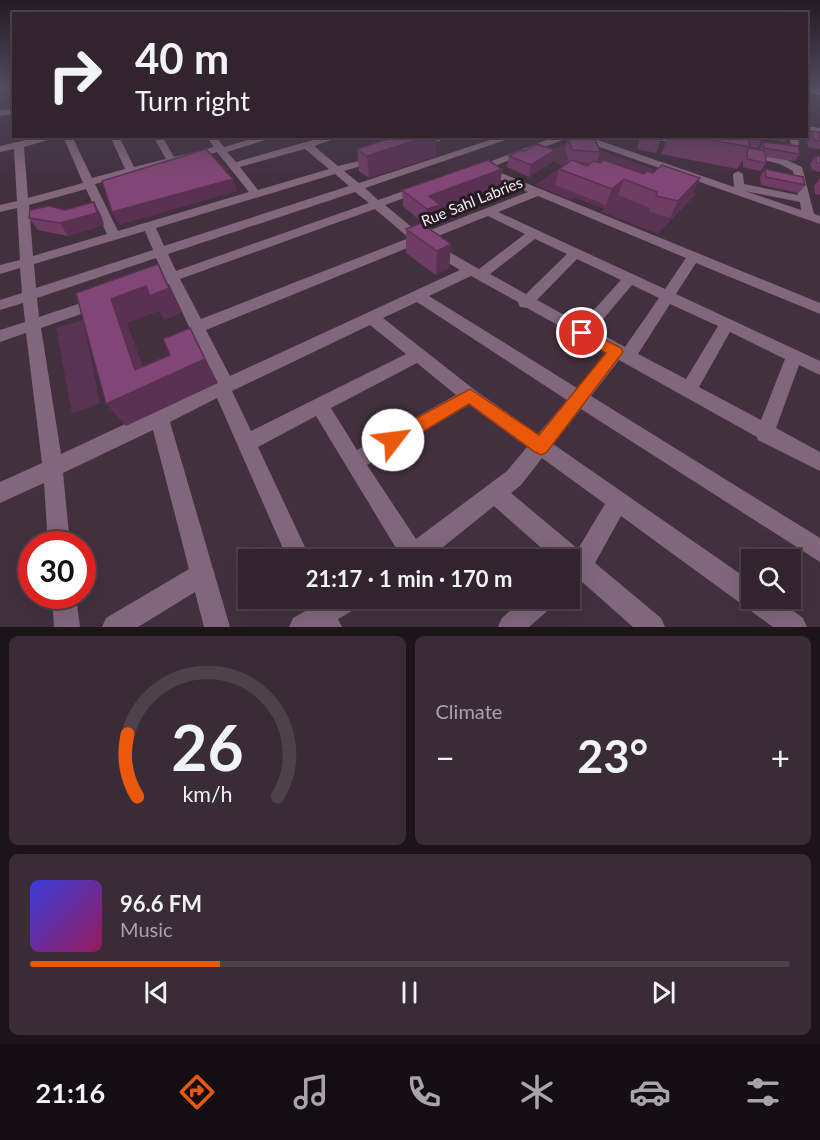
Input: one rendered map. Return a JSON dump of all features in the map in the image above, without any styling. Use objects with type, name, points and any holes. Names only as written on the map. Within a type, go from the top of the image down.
[{"type":"street","points":[[0,149],[49,138]]},
{"type":"street","points":[[68,138],[114,236]]},
{"type":"street","points":[[115,138],[131,171]]},
{"type":"street","points":[[158,138],[172,161]]},
{"type":"street","points":[[212,138],[256,194]]},
{"type":"street","points":[[0,208],[131,171],[265,138]]},
{"type":"street","points":[[234,166],[333,138]]},
{"type":"street","points":[[411,138],[693,258],[820,309]]},
{"type":"street","points":[[0,270],[442,138]]},
{"type":"street","points":[[0,305],[507,138]]},
{"type":"street","points":[[458,175],[561,138]]},
{"type":"street","points":[[580,138],[820,220]]},
{"type":"street","points":[[594,143],[606,138]]},
{"type":"street","points":[[662,138],[682,145],[700,147]]},
{"type":"street","points":[[19,145],[21,203],[28,262],[29,296],[53,469],[58,531]]},
{"type":"street","points":[[307,146],[418,239],[525,303],[820,462]]},
{"type":"street","points":[[733,152],[783,162],[798,169],[808,215]]},
{"type":"street","points":[[738,174],[740,186],[805,200]]},
{"type":"street","points":[[130,292],[435,183]]},
{"type":"street","name":"Rue Sahl Labries","points":[[197,327],[537,192]]},
{"type":"street","points":[[489,212],[820,368]]},
{"type":"street","points":[[149,225],[197,327],[295,549]]},
{"type":"street","points":[[0,493],[223,385],[418,296],[474,273],[534,233]]},
{"type":"street","points":[[525,303],[575,253]]},
{"type":"street","points":[[422,549],[496,494],[541,446],[579,398],[621,355],[669,297],[693,258]]},
{"type":"street","points":[[582,333],[631,278]]},
{"type":"street","points":[[418,296],[820,551]]},
{"type":"street","points":[[0,336],[108,299]]},
{"type":"street","points":[[372,318],[470,396],[741,589]]},
{"type":"street","points":[[688,391],[727,324]]},
{"type":"street","points":[[248,442],[418,355]]},
{"type":"street","points":[[765,434],[794,356]]},
{"type":"street","points":[[354,462],[470,396]]},
{"type":"street","points":[[319,406],[406,549]]},
{"type":"street","points":[[159,417],[217,627]]},
{"type":"street","points":[[496,494],[552,549]]},
{"type":"street","points":[[580,563],[618,502]]},
{"type":"street","points":[[115,627],[202,575]]},
{"type":"street","points":[[580,575],[652,627]]},
{"type":"street","points":[[65,609],[67,627]]},
{"type":"street","points":[[511,627],[531,609]]},
{"type":"street","points":[[769,609],[794,627]]},
{"type":"street","points":[[302,627],[323,613]]},
{"type":"shaded area","points":[[568,143],[579,143],[659,171],[654,179],[696,194],[658,234],[602,212],[604,209],[576,198],[571,200],[535,185],[562,166],[539,155]]},
{"type":"shaded area","points":[[83,320],[100,403],[72,414],[56,328]]},
{"type":"building","points":[[811,131],[820,132],[820,141],[814,140]]},
{"type":"building","points":[[391,138],[423,138],[367,156],[357,149]]},
{"type":"building","points":[[568,138],[582,138],[595,139],[600,152],[572,150]]},
{"type":"building","points":[[701,138],[749,140],[750,147]]},
{"type":"building","points":[[763,142],[798,146],[800,154],[764,148]]},
{"type":"building","points":[[537,144],[555,150],[531,165],[509,156],[520,150],[524,151]]},
{"type":"building","points":[[749,148],[765,151],[766,163],[747,159]]},
{"type":"building","points":[[206,149],[233,179],[112,212],[102,181]]},
{"type":"building","points":[[815,156],[820,157],[820,163],[817,163]]},
{"type":"building","points":[[488,160],[502,169],[429,196],[440,205],[427,209],[402,190]]},
{"type":"building","points":[[572,160],[587,166],[594,161],[600,163],[604,160],[644,174],[647,171],[653,173],[662,165],[700,178],[678,201],[656,196],[657,192],[624,179],[612,189],[559,169]]},
{"type":"building","points":[[765,169],[803,177],[805,185],[766,177]]},
{"type":"building","points":[[94,202],[97,213],[60,223],[29,218],[30,210],[49,206],[65,210]]},
{"type":"building","points":[[421,223],[451,244],[437,251],[406,229]]},
{"type":"building","points":[[158,264],[169,288],[150,296],[146,286],[111,299],[135,370],[170,355],[163,339],[190,328],[205,359],[106,404],[76,293]]},
{"type":"route","points":[[393,440],[470,396],[541,446],[616,352],[582,333]]}]
